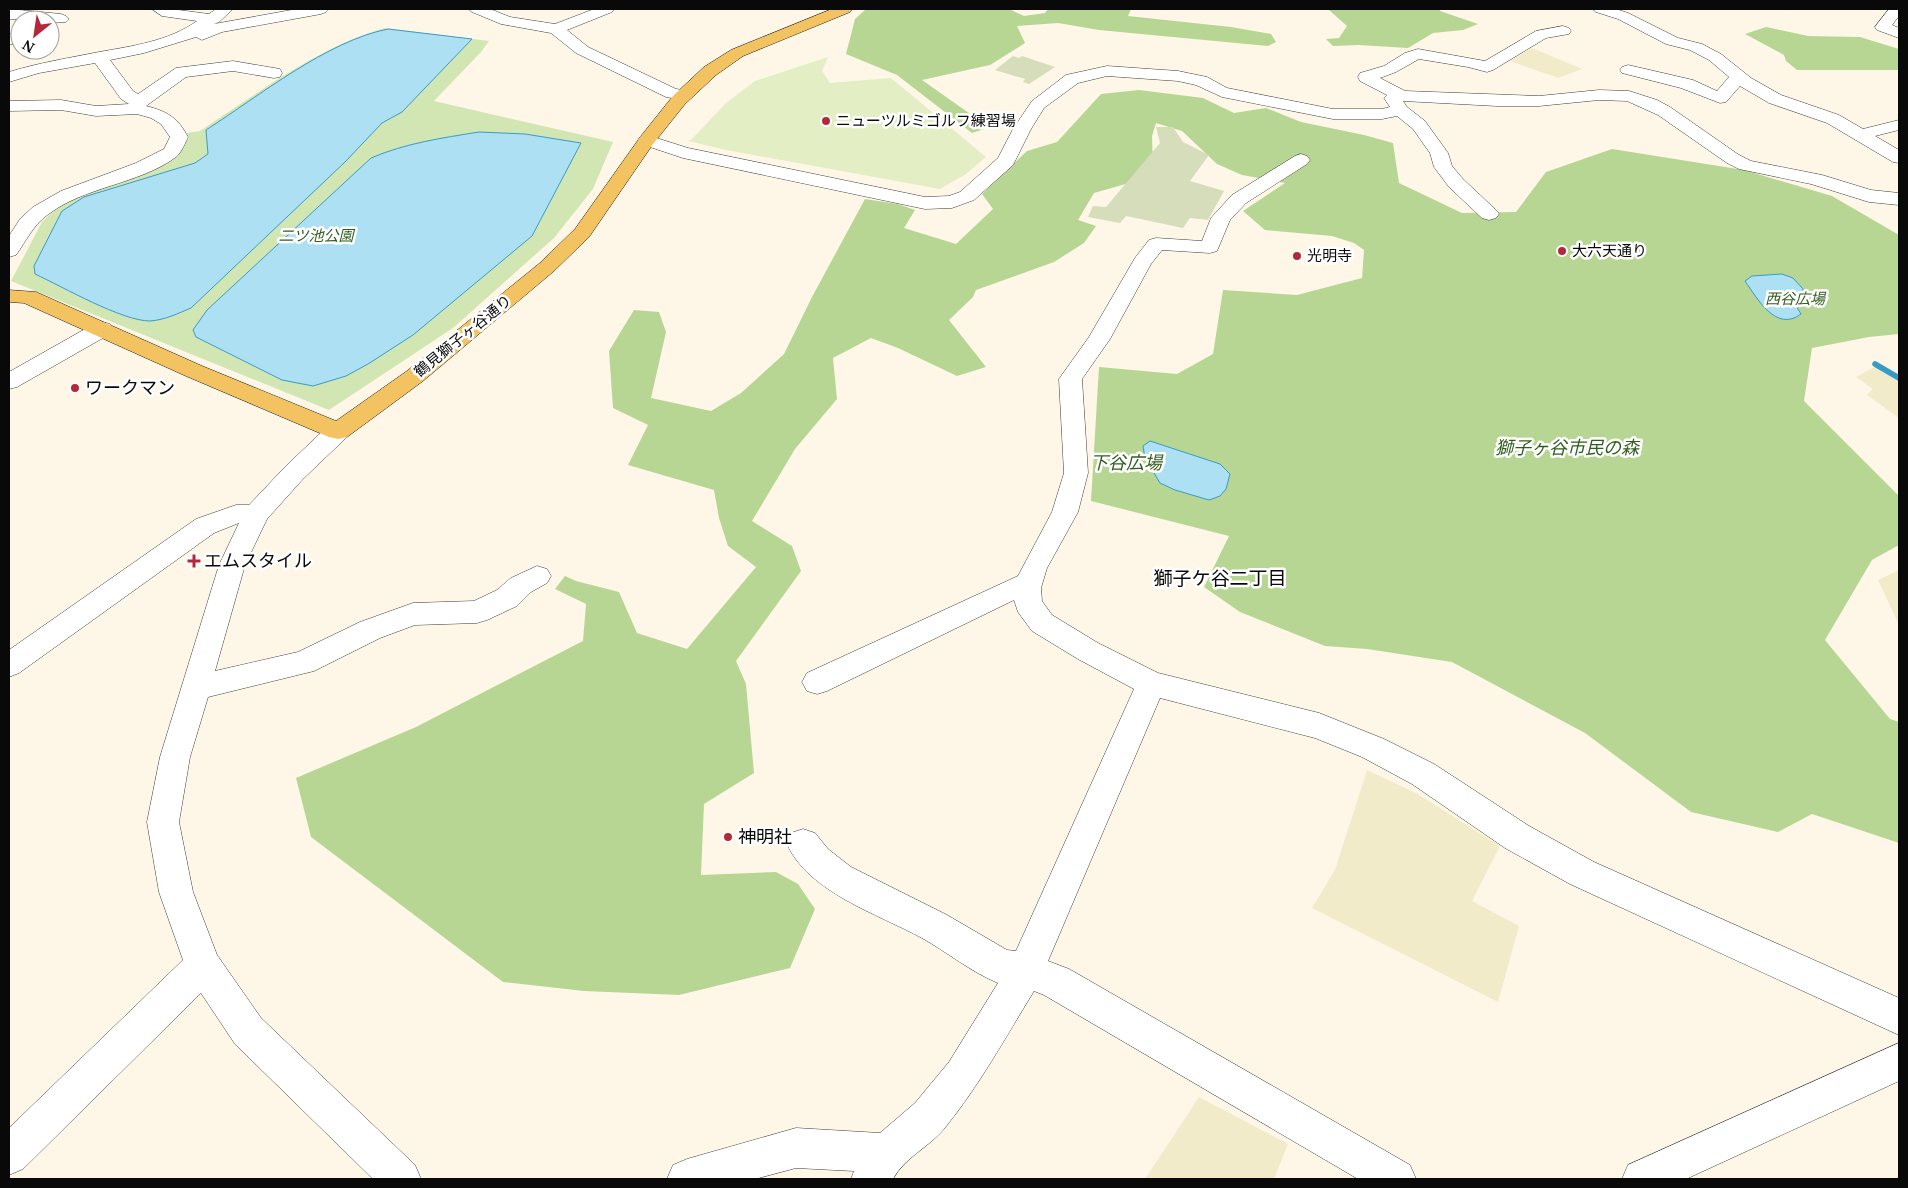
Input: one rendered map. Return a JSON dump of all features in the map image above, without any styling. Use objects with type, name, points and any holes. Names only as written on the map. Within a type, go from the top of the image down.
[{"type":"main road","name":"鶴見獅子ヶ谷通り","points":[[338,431],[415,376],[548,267],[582,232],[647,140],[684,94],[710,71],[737,53],[845,9]]},
{"type":"main road","points":[[9,296],[28,297],[194,371],[338,431]]},
{"type":"street","points":[[160,9],[167,13],[214,18]]},
{"type":"street","points":[[9,77],[36,69],[138,50],[188,35],[226,9]]},
{"type":"street","points":[[188,35],[198,36],[218,28],[322,9]]},
{"type":"street","points":[[477,9],[506,21],[556,30],[582,50],[672,92],[684,94]]},
{"type":"street","points":[[556,30],[607,9]]},
{"type":"street","points":[[1601,9],[1624,16],[1672,41],[1696,47],[1715,57],[1739,77],[1776,99],[1832,119],[1899,158]]},
{"type":"street","points":[[1897,9],[1883,28],[1899,33]]},
{"type":"street","points":[[9,14],[61,19]]},
{"type":"street","points":[[1487,67],[1542,34],[1563,30]]},
{"type":"street","points":[[1489,214],[1456,183],[1443,167],[1439,153],[1419,124],[1400,103],[1366,76],[1390,69],[1411,56],[1418,54],[1470,62],[1504,74]]},
{"type":"street","points":[[9,251],[27,223],[40,211],[68,195],[142,167],[171,152],[179,137],[173,125],[162,115],[138,105],[127,95],[99,57]]},
{"type":"street","points":[[9,106],[60,105],[96,111],[138,105],[182,72],[204,71],[233,66],[274,73]]},
{"type":"street","points":[[1628,70],[1687,84],[1720,98],[1739,77]]},
{"type":"street","points":[[647,140],[683,153],[925,203],[952,202],[967,196],[1006,161],[1038,105],[1072,79],[1099,72],[1129,71],[1178,76],[1201,81],[1222,92],[1333,114],[1359,116],[1382,114],[1400,103],[1539,101],[1599,95],[1629,96],[1664,111],[1733,159],[1746,165],[1815,179],[1869,196],[1899,200]]},
{"type":"street","points":[[1860,134],[1899,125]]},
{"type":"street","points":[[1300,160],[1239,199],[1221,218],[1210,247],[1156,244],[1142,262],[1099,339],[1070,379],[1076,473],[1065,512],[1034,568],[1027,588],[1028,604],[1042,623],[1088,651],[1150,684],[1319,726],[1373,748],[1423,774],[1517,836],[1582,873],[1899,1017]]},
{"type":"street","points":[[9,382],[102,329]]},
{"type":"street","points":[[338,431],[294,473],[256,514],[232,565],[175,757],[163,822],[176,892],[203,966],[248,1031],[401,1179]]},
{"type":"street","points":[[9,665],[205,526],[236,514],[256,514]]},
{"type":"street","points":[[196,687],[304,663],[370,630],[413,614],[476,612],[507,598],[521,585],[537,576]]},
{"type":"street","points":[[817,682],[1018,586],[1027,588]]},
{"type":"street","points":[[687,1179],[796,1148],[879,1166],[929,1117],[962,1075],[1026,970],[1150,684]]},
{"type":"street","points":[[803,844],[816,860],[839,878],[936,927],[1002,967],[1026,970],[1056,982],[1396,1179]]},
{"type":"street","points":[[9,1155],[203,966]]},
{"type":"street","points":[[1642,1179],[1899,1062]]},
{"type":"shaded area","points":[[1532,48],[1582,69],[1558,78],[1510,61]]},
{"type":"shaded area","points":[[1876,366],[1899,381],[1899,418],[1867,395],[1873,389],[1856,377]]},
{"type":"shaded area","points":[[1899,570],[1899,625],[1878,580]]},
{"type":"shaded area","points":[[1367,770],[1416,793],[1500,846],[1472,901],[1519,926],[1498,1002],[1312,908],[1335,870]]},
{"type":"shaded area","points":[[1199,1097],[1288,1144],[1274,1179],[1145,1179]]},
{"type":"green space","points":[[866,9],[1009,9],[1024,16],[1045,13],[1048,9],[1131,9],[1128,16],[1231,27],[1271,34],[1276,42],[1268,46],[1099,30],[1058,23],[1017,26],[1025,43],[990,65],[922,80],[976,118],[1000,124],[972,133],[897,75],[846,54],[855,19]]},
{"type":"green space","points":[[1440,9],[1440,11],[1478,24],[1463,30],[1433,33],[1408,48],[1359,45],[1333,46],[1326,39],[1339,38],[1347,26],[1329,10]]},
{"type":"green space","points":[[1766,27],[1808,36],[1860,37],[1899,49],[1899,70],[1797,70],[1786,61],[1784,55],[1745,34]]},
{"type":"green space","name":"二ツ池公園","points":[[385,28],[489,41],[481,52],[434,101],[613,142],[593,189],[554,238],[453,328],[329,410],[11,281],[42,222],[56,208],[166,161],[189,138],[187,133],[200,131],[289,72],[336,46]]},
{"type":"green space","points":[[1013,56],[1019,58],[1022,56],[1055,67],[1029,84],[1023,82],[1025,79],[995,70]]},
{"type":"green space","name":"ニューツルミゴルフ練習場","points":[[828,57],[822,71],[830,83],[891,78],[986,157],[966,174],[940,189],[726,150],[688,141],[726,103],[755,81]]},
{"type":"green space","name":"獅子ヶ谷市民の森","points":[[1139,90],[1203,98],[1234,113],[1266,108],[1301,122],[1393,143],[1399,183],[1462,213],[1516,212],[1546,172],[1612,149],[1744,170],[1832,196],[1899,235],[1899,334],[1869,337],[1812,348],[1804,401],[1899,496],[1899,545],[1872,560],[1825,640],[1890,719],[1899,722],[1899,843],[1812,814],[1778,832],[1691,812],[1585,733],[1452,662],[1367,649],[1325,646],[1240,612],[1204,587],[1229,536],[1091,501],[1099,367],[1177,374],[1213,354],[1223,290],[1297,295],[1362,278],[1364,250],[1354,243],[1332,236],[1265,230],[1243,211],[1285,183],[1242,175],[1217,164],[1182,131],[1156,123],[1152,136],[1153,165],[1136,181],[1094,193],[1078,220],[1096,226],[1084,243],[1054,262],[976,290],[973,297],[949,320],[986,367],[957,376],[898,348],[871,338],[833,358],[837,399],[795,449],[752,521],[792,546],[801,571],[736,661],[746,684],[754,773],[704,804],[701,875],[776,872],[798,884],[815,909],[790,968],[679,995],[584,991],[503,982],[311,837],[296,778],[416,727],[583,641],[586,604],[555,589],[565,576],[576,581],[619,592],[637,633],[687,649],[756,567],[728,546],[719,518],[714,490],[628,465],[648,425],[613,408],[609,351],[634,310],[659,312],[666,332],[651,398],[711,411],[741,393],[784,354],[812,297],[865,199],[898,204],[915,210],[904,228],[956,244],[993,209],[982,194],[1027,151],[1057,142],[1101,94]]},
{"type":"green space","points":[[1156,127],[1173,127],[1183,142],[1209,155],[1190,181],[1224,191],[1208,220],[1190,218],[1183,228],[1126,216],[1120,223],[1088,217],[1093,206],[1106,207],[1160,143]]},
{"type":"water","points":[[388,29],[472,39],[402,112],[382,123],[345,162],[191,308],[161,319],[150,321],[138,320],[109,310],[35,274],[34,266],[62,211],[84,197],[195,163],[208,154],[206,130],[318,57],[365,35]]},
{"type":"water","points":[[479,132],[525,134],[581,143],[532,236],[413,335],[346,376],[313,386],[282,380],[196,337],[193,330],[207,310],[371,158],[411,145]]},
{"type":"water","points":[[1782,274],[1793,278],[1803,289],[1803,293],[1795,294],[1791,298],[1801,314],[1792,319],[1783,319],[1768,311],[1745,281],[1752,276]]},
{"type":"water","points":[[1150,441],[1220,464],[1230,474],[1226,489],[1220,496],[1209,500],[1175,490],[1160,483],[1145,458],[1143,446]]},
{"type":"waterway","points":[[1875,364],[1899,378]]},
{"type":"place","name":"ニューツルミゴルフ練習場","points":[[826,121]]},
{"type":"place","name":"大六天通り","points":[[1562,251]]},
{"type":"place","name":"光明寺","points":[[1297,256]]},
{"type":"place","name":"ワークマン","points":[[75,388]]},
{"type":"place","name":"エムスタイル","points":[[194,561]]},
{"type":"place","name":"神明社","points":[[728,837]]},
{"type":"district","name":"獅子ケ谷二丁目","points":[[1220,578]]},
{"type":"park label","name":"西谷広場","points":[[1795,299]]},
{"type":"park label","name":"下谷広場","points":[[1126,463]]}]
